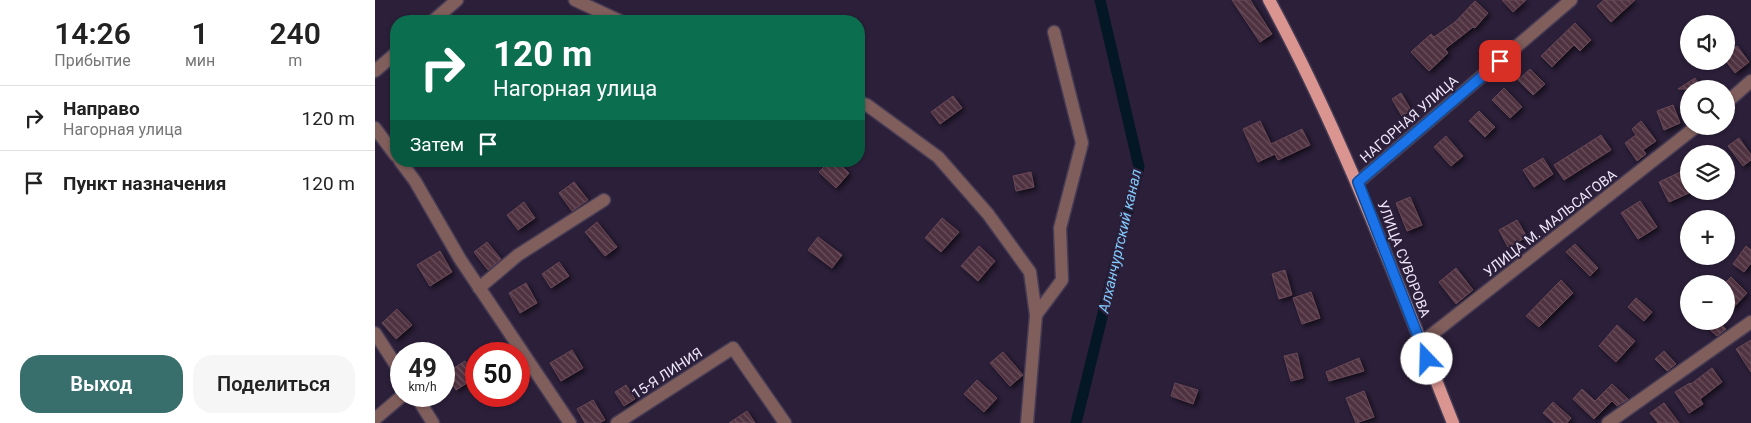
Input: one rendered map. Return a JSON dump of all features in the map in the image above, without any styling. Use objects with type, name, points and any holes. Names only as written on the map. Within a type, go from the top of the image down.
[{"type":"main road","name":"УЛИЦА СУВОРОВА","points":[[1269,0],[1299,55],[1358,182],[1453,423]]},
{"type":"street","points":[[440,15],[457,0]]},
{"type":"street","points":[[575,0],[607,15]]},
{"type":"street","name":"НАГОРНАЯ УЛИЦА","points":[[1358,182],[1571,0]]},
{"type":"street","points":[[1036,315],[1062,280],[1060,228],[1082,143],[1054,32]]},
{"type":"street","points":[[375,71],[390,58]]},
{"type":"street","points":[[1735,95],[1751,81]]},
{"type":"street","points":[[865,104],[938,157],[989,214],[1030,272],[1036,315],[1027,423]]},
{"type":"street","points":[[375,128],[390,148]]},
{"type":"street","name":"УЛИЦА М. МАЛЬСАГОВА","points":[[1421,343],[1686,135]]},
{"type":"street","points":[[404,167],[415,181],[460,259],[570,423]]},
{"type":"street","points":[[479,288],[518,255],[604,200]]},
{"type":"street","points":[[1608,423],[1751,322]]},
{"type":"street","points":[[375,333],[390,356]]},
{"type":"street","name":"15-Я ЛИНИЯ","points":[[617,423],[733,348],[785,423]]},
{"type":"street","points":[[375,419],[390,406]]},
{"type":"street","points":[[423,407],[433,423]]},
{"type":"building","points":[[1232,0],[1250,0],[1272,34],[1260,42]]},
{"type":"building","points":[[1502,0],[1526,0],[1513,12]]},
{"type":"building","points":[[1604,0],[1635,0],[1611,22],[1597,6]]},
{"type":"building","points":[[1475,1],[1488,13],[1475,28],[1473,27],[1445,49],[1448,53],[1429,71],[1411,52],[1431,34],[1434,37],[1455,22]]},
{"type":"building","points":[[1575,23],[1591,40],[1580,51],[1574,45],[1552,67],[1541,56]]},
{"type":"building","points":[[1737,46],[1749,62],[1735,73],[1733,70],[1735,70],[1735,47]]},
{"type":"building","points":[[1530,69],[1545,84],[1533,95],[1518,80]]},
{"type":"building","points":[[1504,88],[1522,107],[1510,118],[1492,100]]},
{"type":"building","points":[[1401,93],[1411,110],[1402,116],[1392,99]]},
{"type":"building","points":[[953,96],[962,108],[940,124],[931,112]]},
{"type":"building","points":[[1673,105],[1680,123],[1664,130],[1657,111]]},
{"type":"building","points":[[1479,111],[1495,127],[1485,137],[1469,121]]},
{"type":"building","points":[[1260,121],[1271,144],[1302,129],[1310,145],[1278,160],[1275,154],[1258,162],[1243,129]]},
{"type":"building","points":[[1641,121],[1656,141],[1643,150],[1646,154],[1637,161],[1625,143],[1636,135],[1632,129]]},
{"type":"building","points":[[1601,135],[1611,150],[1564,180],[1554,165]]},
{"type":"building","points":[[1446,136],[1463,156],[1451,166],[1434,147]]},
{"type":"building","points":[[1739,138],[1751,155],[1751,160],[1743,166],[1735,155],[1735,145],[1729,145]]},
{"type":"building","points":[[1543,158],[1553,174],[1534,187],[1523,170]]},
{"type":"building","points":[[824,167],[842,167],[849,173],[836,188],[819,172]]},
{"type":"building","points":[[1031,172],[1034,187],[1016,191],[1013,176]]},
{"type":"building","points":[[1680,172],[1680,197],[1669,202],[1659,182]]},
{"type":"building","points":[[574,182],[588,200],[572,211],[559,193]]},
{"type":"building","points":[[1410,197],[1422,225],[1407,231],[1396,203]]},
{"type":"building","points":[[1640,201],[1657,227],[1638,239],[1621,213]]},
{"type":"building","points":[[524,202],[535,218],[518,230],[507,215]]},
{"type":"building","points":[[942,218],[959,232],[941,252],[925,238]]},
{"type":"building","points":[[1517,220],[1527,237],[1508,247],[1499,230]]},
{"type":"building","points":[[597,222],[617,247],[605,256],[585,232]]},
{"type":"building","points":[[818,237],[842,255],[832,268],[808,250]]},
{"type":"building","points":[[487,242],[501,259],[488,270],[474,252]]},
{"type":"building","points":[[1575,244],[1598,268],[1590,276],[1566,252]]},
{"type":"building","points":[[979,246],[995,261],[978,281],[961,266]]},
{"type":"building","points":[[1746,246],[1751,250],[1751,263],[1744,272],[1734,265]]},
{"type":"building","points":[[440,251],[452,272],[430,286],[417,265]]},
{"type":"building","points":[[559,262],[569,276],[551,288],[542,274]]},
{"type":"building","points":[[1456,268],[1473,290],[1456,304],[1439,282]]},
{"type":"building","points":[[1285,270],[1292,295],[1279,299],[1272,274]]},
{"type":"building","points":[[1561,280],[1573,293],[1539,327],[1526,316]]},
{"type":"building","points":[[1735,281],[1747,293],[1735,306]]},
{"type":"building","points":[[526,283],[537,303],[520,313],[509,293]]},
{"type":"building","points":[[1311,292],[1320,318],[1302,324],[1293,298]]},
{"type":"building","points":[[1636,298],[1652,312],[1644,321],[1628,307]]},
{"type":"building","points":[[397,309],[412,325],[396,339],[382,323]]},
{"type":"building","points":[[1617,325],[1635,341],[1616,362],[1599,346]]},
{"type":"building","points":[[1710,330],[1725,330],[1717,336]]},
{"type":"building","points":[[1751,340],[1751,372],[1736,349]]},
{"type":"building","points":[[572,350],[583,368],[561,381],[550,363]]},
{"type":"building","points":[[1664,351],[1676,364],[1667,371],[1655,359]]},
{"type":"building","points":[[1003,352],[1023,375],[1010,386],[990,363]]},
{"type":"building","points":[[1297,353],[1303,378],[1291,381],[1284,356]]},
{"type":"building","points":[[1359,358],[1364,371],[1329,381],[1326,372]]},
{"type":"building","points":[[465,361],[465,384],[456,390],[455,388],[455,367]]},
{"type":"building","points":[[1712,368],[1722,382],[1700,399],[1703,404],[1689,413],[1675,392],[1691,384]]},
{"type":"building","points":[[977,380],[997,398],[984,412],[964,394]]},
{"type":"building","points":[[1175,383],[1198,390],[1193,404],[1171,396]]},
{"type":"building","points":[[1612,384],[1628,399],[1617,406],[1612,401],[1594,419],[1573,399],[1582,389],[1595,401]]},
{"type":"building","points":[[626,385],[635,399],[624,406],[615,392]]},
{"type":"building","points":[[1364,391],[1374,417],[1356,423],[1346,398]]},
{"type":"building","points":[[593,400],[605,420],[599,423],[585,423],[577,409]]},
{"type":"building","points":[[1553,402],[1571,418],[1567,423],[1554,423],[1543,413]]},
{"type":"building","points":[[1664,403],[1679,423],[1658,423],[1650,413]]},
{"type":"building","points":[[747,411],[755,423],[729,423]]},
{"type":"waterway","name":"Алханчуртский канал","points":[[1076,423],[1139,167],[1100,0]]},
{"type":"route","points":[[1427,359],[1358,182],[1500,61]]}]
